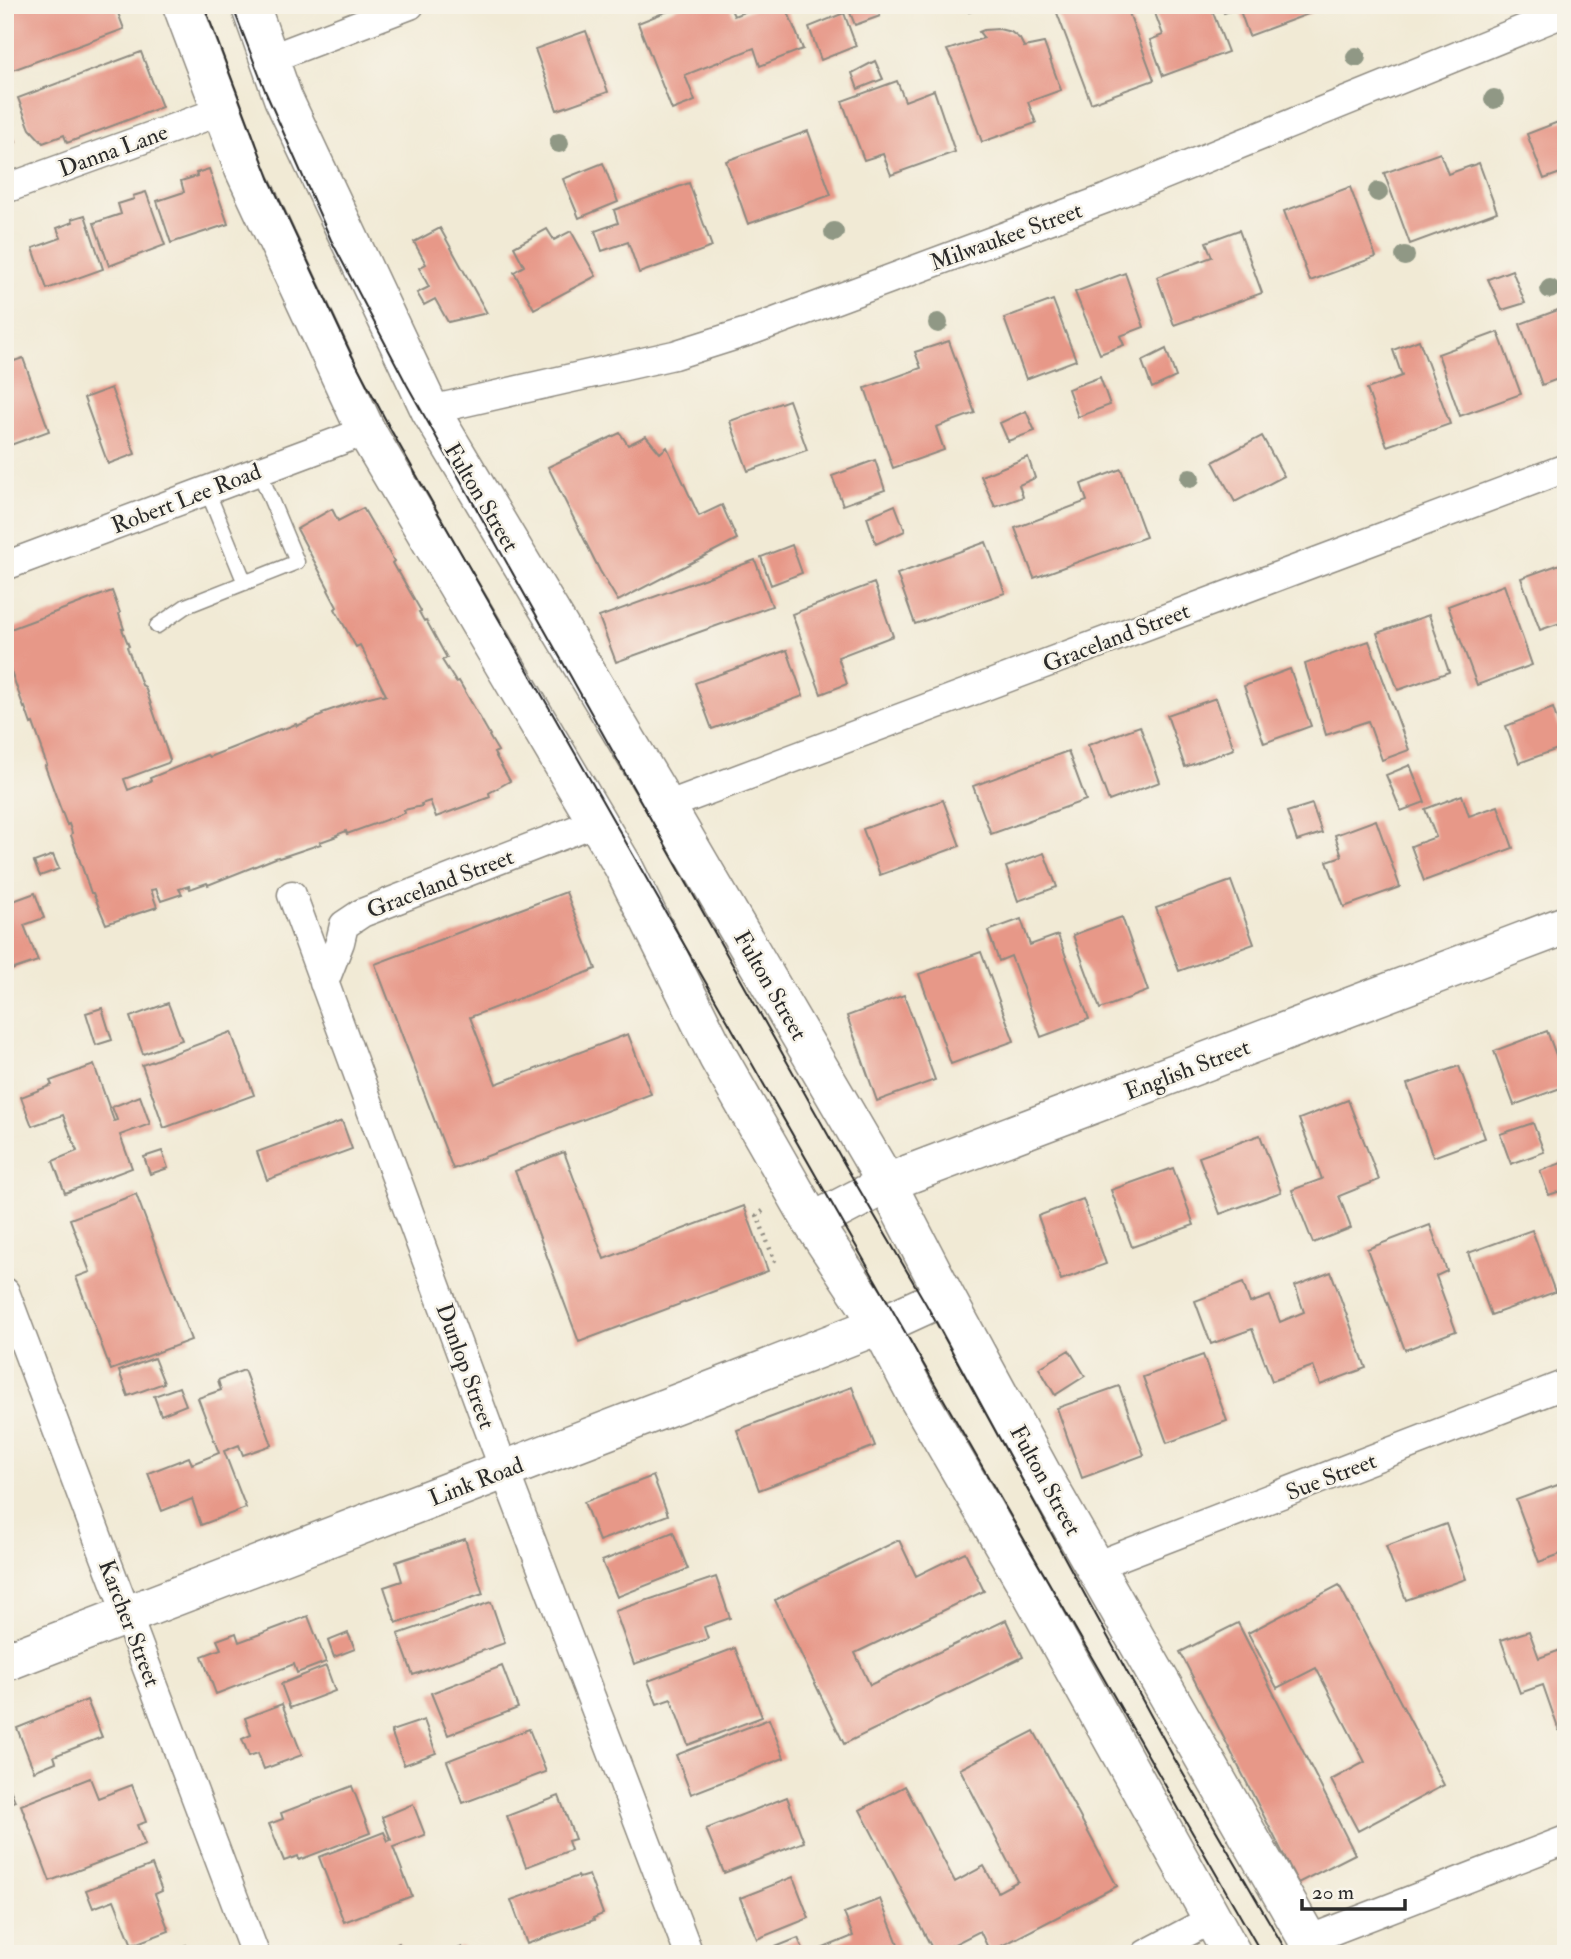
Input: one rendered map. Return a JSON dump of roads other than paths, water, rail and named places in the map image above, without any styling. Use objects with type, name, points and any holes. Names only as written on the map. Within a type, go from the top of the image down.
[{"type":"main road","points":[[182,5],[244,169],[366,431],[622,866],[718,1057],[812,1222],[880,1325],[917,1396],[1031,1592],[1232,1954]]},
{"type":"main road","name":"Fulton Street","points":[[250,5],[283,98],[430,410],[887,1184],[1044,1478],[1312,1947]]},
{"type":"main road","name":"English Street","points":[[812,1222],[887,1184],[1566,925]]},
{"type":"main road","name":"Link Road","points":[[5,1662],[880,1325],[945,1296]]},
{"type":"street","points":[[269,59],[410,5]]},
{"type":"street","name":"Milwaukee Street","points":[[430,410],[674,355],[754,330],[1105,199],[1566,12]]},
{"type":"street","name":"Danna Lane","points":[[5,189],[221,111]]},
{"type":"street","name":"Robert Lee Road","points":[[5,566],[366,431]]},
{"type":"street","name":"Graceland Street","points":[[666,806],[1566,468]]},
{"type":"street","name":"Graceland Street","points":[[324,983],[344,925],[362,914],[596,822]]},
{"type":"street","name":"Dunlop Street","points":[[292,895],[505,1471],[689,1954]]},
{"type":"street","name":"Karcher Street","points":[[5,1292],[255,1954]]},
{"type":"street","name":"Sue Street","points":[[1095,1566],[1566,1384]]},
{"type":"street","points":[[1312,1947],[1566,1840]]},
{"type":"street","points":[[1146,1954],[1212,1919]]},
{"type":"lane","points":[[157,626],[186,606],[297,562],[259,471]]},
{"type":"lane","points":[[207,490],[246,583]]},
{"type":"tram line","points":[[204,5],[269,178],[351,354],[392,432],[1262,1954]]},
{"type":"tram line","points":[[232,5],[266,93],[331,240],[407,385],[845,1165],[926,1304],[1174,1758],[1288,1954]]}]
